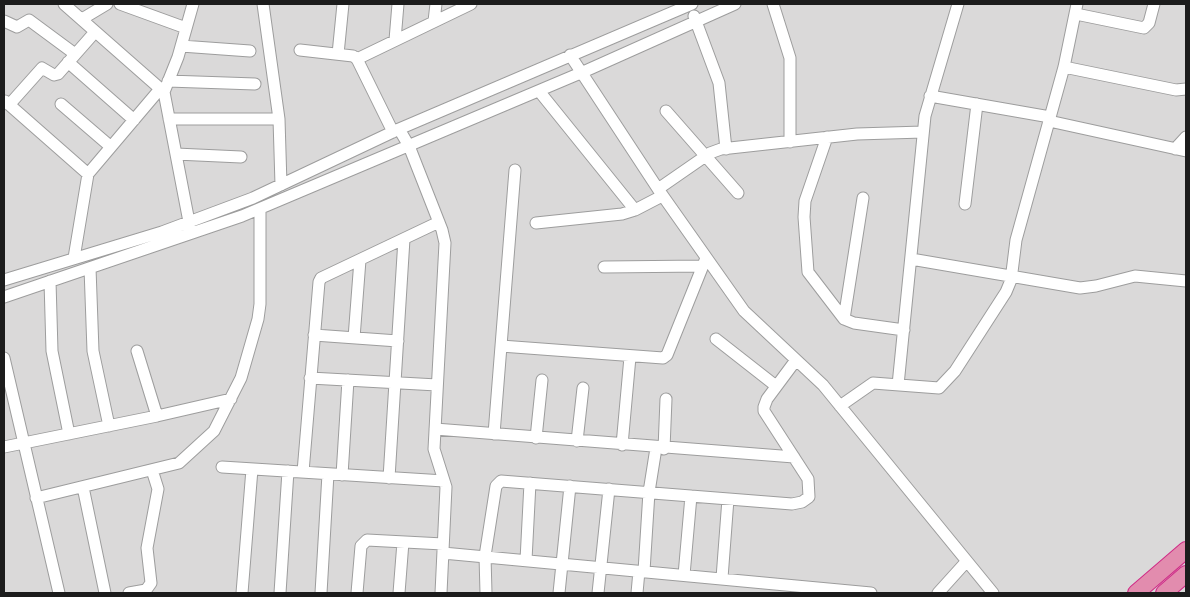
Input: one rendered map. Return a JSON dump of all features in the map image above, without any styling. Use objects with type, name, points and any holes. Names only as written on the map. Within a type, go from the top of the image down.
[{"type":"highway","points":[[1136,593],[1186,550]]},
{"type":"highway","points":[[1164,593],[1186,574]]},
{"type":"street","points":[[64,4],[78,12],[96,32],[164,88],[190,228]]},
{"type":"street","points":[[78,12],[107,4]]},
{"type":"street","points":[[120,4],[186,28]]},
{"type":"street","points":[[74,258],[88,174],[164,88],[181,46],[193,4]]},
{"type":"street","points":[[263,4],[279,119],[281,185]]},
{"type":"street","points":[[338,54],[343,4]]},
{"type":"street","points":[[395,40],[398,4]]},
{"type":"street","points":[[434,21],[436,4]]},
{"type":"street","points":[[300,50],[338,54],[357,59],[471,4]]},
{"type":"street","points":[[4,297],[90,268],[190,228],[396,131],[570,55],[667,9],[690,4],[721,90],[726,149]]},
{"type":"street","points":[[4,280],[74,258],[260,209],[582,72],[735,4]]},
{"type":"street","points":[[772,4],[791,67],[790,142]]},
{"type":"street","points":[[898,385],[924,132],[930,96],[958,4]]},
{"type":"street","points":[[840,406],[873,383],[934,389],[944,384],[1006,292],[1012,275],[1016,240],[1064,67],[1077,9],[1144,28],[1149,23],[1154,4]]},
{"type":"street","points":[[4,21],[17,27],[29,20],[72,58],[134,120]]},
{"type":"street","points":[[88,174],[6,102],[42,68],[55,76],[96,32]]},
{"type":"street","points":[[181,46],[250,51]]},
{"type":"street","points":[[570,55],[705,262],[744,311],[823,385],[993,593]]},
{"type":"street","points":[[357,59],[396,131],[409,146],[439,222],[445,243],[434,454],[444,481],[446,494],[441,593]]},
{"type":"street","points":[[1064,67],[1176,90],[1186,89]]},
{"type":"street","points":[[164,88],[255,84]]},
{"type":"street","points":[[539,90],[635,210]]},
{"type":"street","points":[[930,96],[1050,119],[1181,150],[1186,137]]},
{"type":"street","points":[[61,104],[111,147]]},
{"type":"street","points":[[965,204],[977,104]]},
{"type":"street","points":[[666,111],[704,157],[738,193]]},
{"type":"street","points":[[169,119],[279,119]]},
{"type":"street","points":[[536,223],[622,214],[635,210],[704,157],[716,151],[857,134],[924,132]]},
{"type":"street","points":[[827,138],[805,201],[806,266],[810,278],[844,319],[854,323],[904,330]]},
{"type":"street","points":[[176,154],[242,157]]},
{"type":"street","points":[[494,434],[515,170]]},
{"type":"street","points":[[844,319],[863,198]]},
{"type":"street","points":[[36,498],[183,461],[214,431],[241,378],[259,311],[260,209]]},
{"type":"street","points":[[303,472],[310,378],[319,282],[321,278],[439,222]]},
{"type":"street","points":[[389,478],[404,239]]},
{"type":"street","points":[[911,259],[1080,288],[1135,276],[1186,281]]},
{"type":"street","points":[[354,338],[360,260]]},
{"type":"street","points":[[61,262],[66,276]]},
{"type":"street","points":[[604,267],[705,262]]},
{"type":"street","points":[[501,346],[657,359],[667,354],[705,262]]},
{"type":"street","points":[[90,268],[93,351],[109,426]]},
{"type":"street","points":[[50,281],[52,351],[69,434]]},
{"type":"street","points":[[314,335],[398,342]]},
{"type":"street","points":[[716,338],[776,386]]},
{"type":"street","points":[[137,351],[157,416]]},
{"type":"street","points":[[622,445],[630,357]]},
{"type":"street","points":[[4,358],[59,593]]},
{"type":"street","points":[[486,593],[486,556],[496,486],[505,480],[792,504],[802,502],[808,497],[810,485],[808,479],[764,411],[767,399],[796,360]]},
{"type":"street","points":[[310,378],[437,385]]},
{"type":"street","points":[[342,475],[348,380]]},
{"type":"street","points":[[536,438],[542,380]]},
{"type":"street","points":[[577,441],[582,388]]},
{"type":"street","points":[[4,447],[231,399]]},
{"type":"street","points":[[637,593],[642,571],[649,492],[660,448],[666,399]]},
{"type":"street","points":[[435,429],[794,457]]},
{"type":"street","points":[[222,467],[444,481]]},
{"type":"street","points":[[242,593],[252,469]]},
{"type":"street","points":[[129,593],[146,590],[151,583],[147,548],[158,489],[152,470]]},
{"type":"street","points":[[280,593],[288,471]]},
{"type":"street","points":[[321,593],[328,474]]},
{"type":"street","points":[[526,560],[530,482]]},
{"type":"street","points":[[559,593],[570,486]]},
{"type":"street","points":[[83,487],[105,593]]},
{"type":"street","points":[[598,593],[609,489]]},
{"type":"street","points":[[684,575],[692,496]]},
{"type":"street","points":[[722,578],[728,499]]},
{"type":"street","points":[[357,593],[363,542],[371,540],[403,542],[486,556],[871,593]]},
{"type":"street","points":[[399,593],[403,542]]},
{"type":"street","points":[[938,593],[966,562]]},
{"type":"shaded area","points":[[4,4],[1186,4],[1186,593],[4,593]]}]
